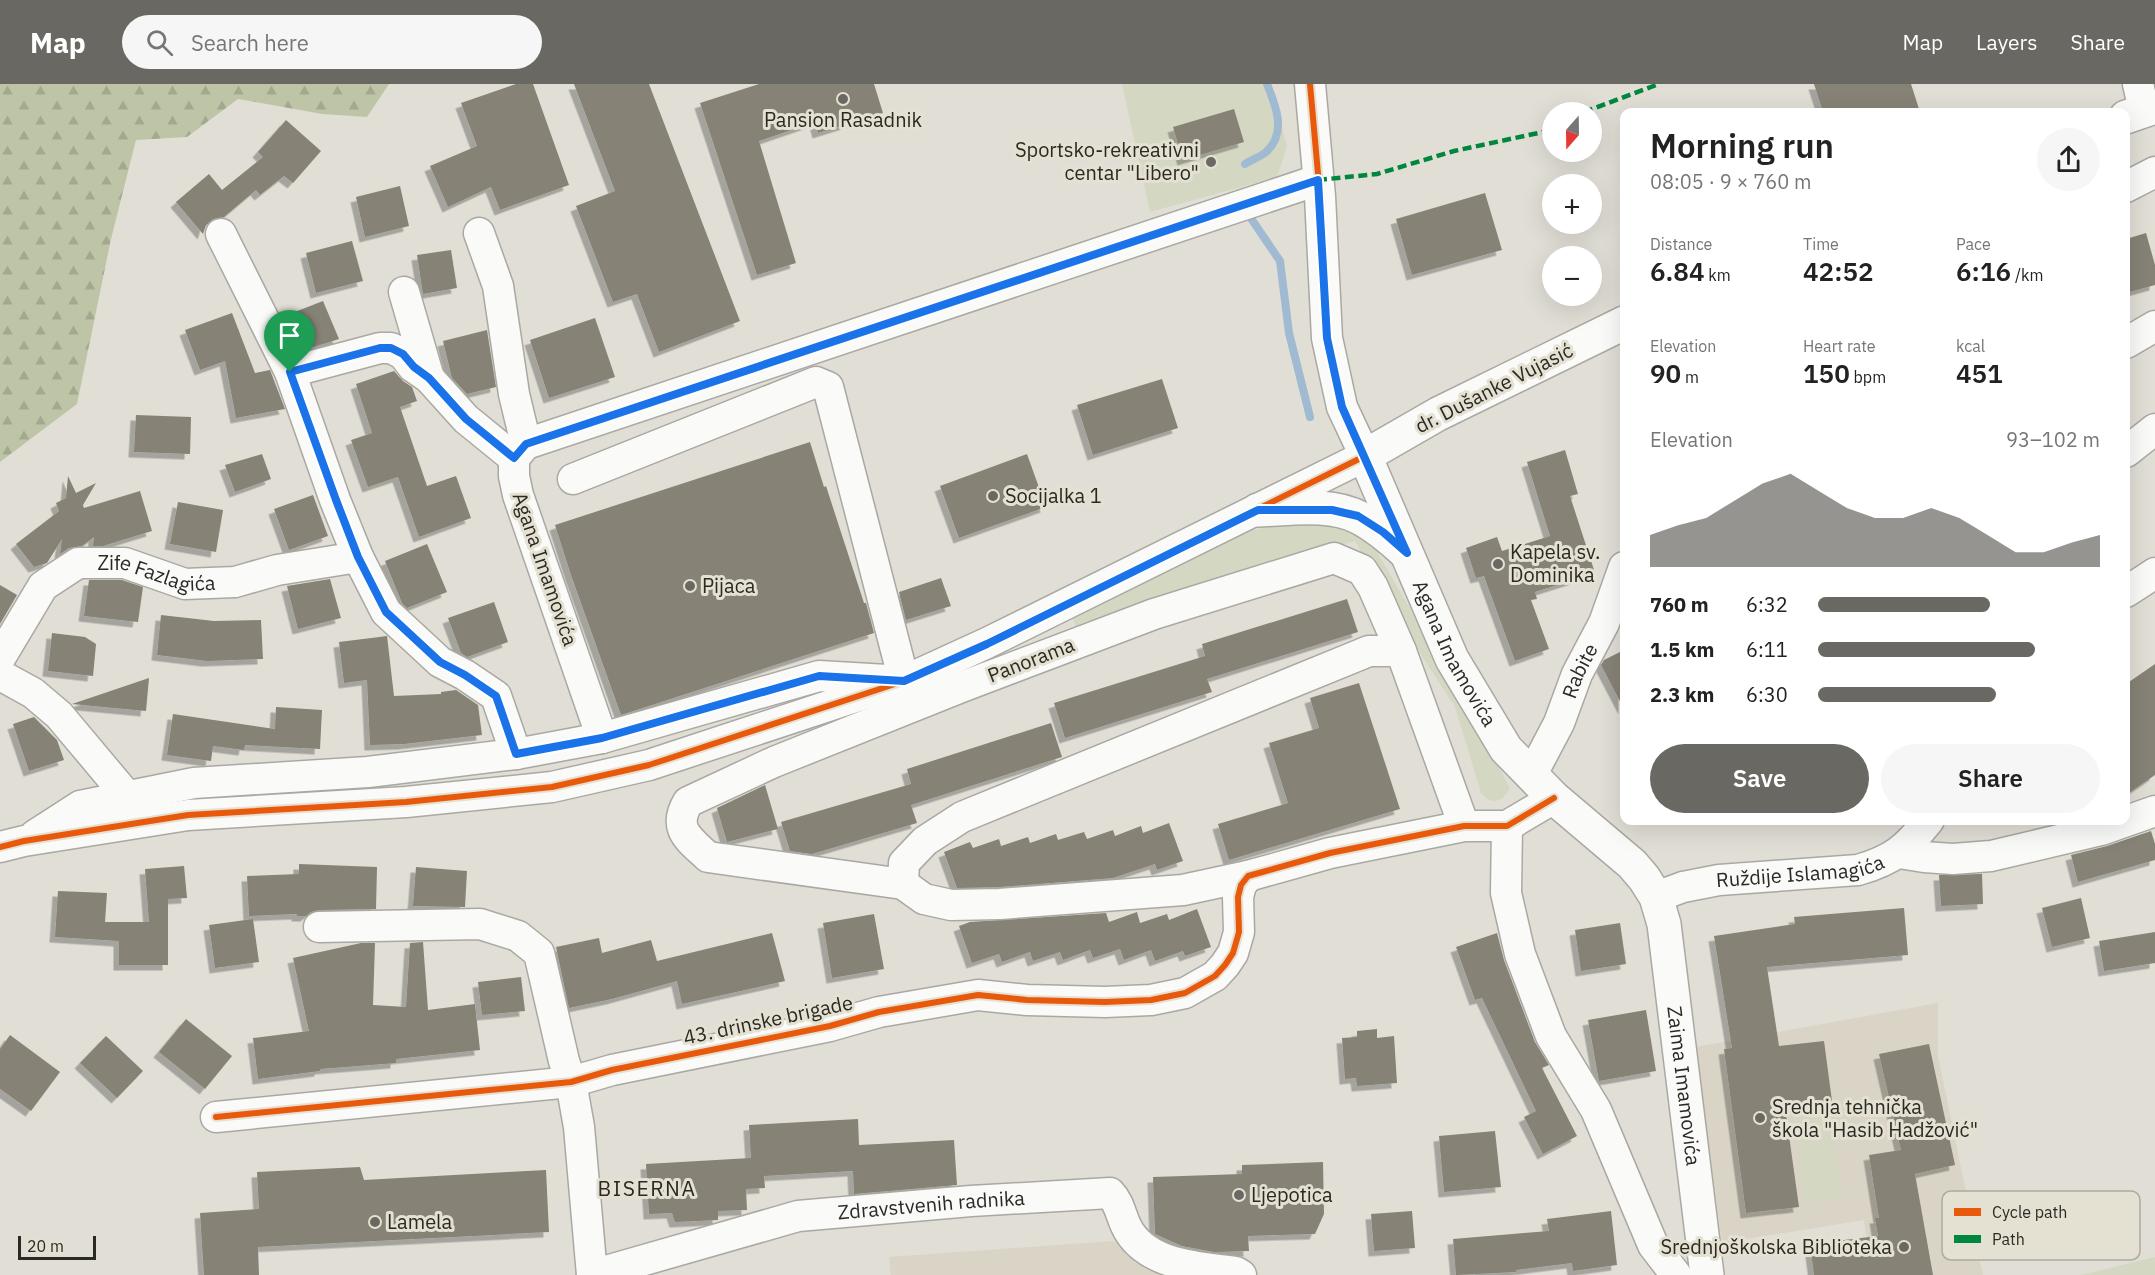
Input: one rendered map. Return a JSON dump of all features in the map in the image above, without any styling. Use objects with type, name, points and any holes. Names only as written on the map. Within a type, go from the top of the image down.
[{"type":"main road","name":"dr. Dušanke Vujasić","points":[[1365,456],[1438,414],[1620,325]]},
{"type":"main road","name":"Agana Imamovića","points":[[1365,456],[1452,659],[1506,749],[1554,798],[1632,864],[1656,897]]},
{"type":"main road","points":[[1258,510],[1332,510],[1358,516],[1383,532],[1407,553]]},
{"type":"main road","name":"Zaima Imamovića","points":[[1656,897],[1664,924],[1707,1275]]},
{"type":"street","name":"Agana Imamovića","points":[[1310,84],[1327,338],[1342,407],[1365,456]]},
{"type":"street","points":[[2130,185],[2155,172]]},
{"type":"street","points":[[290,372],[380,348],[391,348],[403,354],[414,367],[429,378],[466,419],[520,451],[1318,180]]},
{"type":"street","name":"Agana Imamovića","points":[[479,233],[498,286],[520,451],[514,476],[518,495],[602,738]]},
{"type":"street","points":[[221,234],[290,372],[358,557],[386,612],[440,662],[465,675],[496,696],[516,754]]},
{"type":"street","points":[[404,292],[429,378]]},
{"type":"street","points":[[2130,341],[2155,326]]},
{"type":"street","points":[[573,479],[816,382],[828,387],[904,681]]},
{"type":"street","points":[[2130,449],[2155,429]]},
{"type":"street","points":[[12,844],[188,815],[406,802],[552,788],[649,765],[904,681],[987,644],[1365,456]]},
{"type":"street","name":"Zife Fazlagića","points":[[0,658],[43,586],[78,563],[125,564],[185,584],[235,582],[277,570],[358,557]]},
{"type":"street","name":"Panorama","points":[[903,884],[708,857],[686,837],[681,825],[683,811],[688,802],[699,796],[805,749],[964,686],[1154,614],[1334,558],[1362,570],[1373,587],[1401,651],[1464,826]]},
{"type":"street","points":[[2130,589],[2155,573]]},
{"type":"street","name":"Rabite","points":[[1531,776],[1559,723],[1577,674],[1605,623],[1620,579]]},
{"type":"street","points":[[1401,651],[1369,651],[962,817],[925,841],[904,863],[903,884],[924,899],[951,905],[1000,904],[1184,890],[1248,876],[1330,853],[1464,826],[1507,826],[1554,798]]},
{"type":"street","points":[[0,675],[33,693],[59,715],[127,796]]},
{"type":"street","points":[[12,844],[80,807],[194,783],[368,772],[516,754],[602,738],[819,676],[904,681]]},
{"type":"street","points":[[2130,820],[2155,811]]},
{"type":"street","name":"Ruždije Islamagića","points":[[1656,897],[1683,887],[1719,880],[1858,870],[1875,865],[1899,853],[1924,825]]},
{"type":"street","points":[[2086,825],[2101,830]]},
{"type":"street","points":[[1899,853],[1953,859],[1992,856],[2115,825]]},
{"type":"street","points":[[1507,826],[1506,893],[1520,954],[1551,1036],[1596,1110],[1653,1245],[1676,1275]]},
{"type":"street","name":"43. drinske brigade","points":[[216,1117],[571,1082],[612,1070],[830,1026],[879,1012],[978,995],[1027,1000],[1105,1002],[1151,1000],[1185,993],[1215,976],[1233,953],[1239,932],[1238,897],[1241,885],[1248,876]]},
{"type":"street","points":[[319,927],[480,924],[518,936],[539,953],[571,1082],[579,1127],[592,1275]]},
{"type":"street","name":"Zdravstvenih radnika","points":[[592,1275],[798,1216],[971,1201],[1110,1193],[1118,1201],[1122,1221],[1140,1247],[1163,1259],[1236,1272],[1241,1275]]},
{"type":"shaded area","points":[[1938,1003],[1938,1056],[1966,1191],[1942,1191],[1942,1260],[1980,1260],[1983,1275],[1872,1275],[1864,1220],[1722,1243],[1696,1047]]},
{"type":"shaded area","points":[[1113,1241],[1151,1266],[1180,1275],[891,1275],[889,1257]]},
{"type":"green space","points":[[0,84],[389,84],[367,117],[322,114],[238,99],[187,137],[136,140],[111,239],[77,404],[0,462]]},
{"type":"green space","name":"Sportsko-rekreativni centar \"Libero\"","points":[[1122,84],[1271,84],[1287,147],[1277,177],[1150,212]]},
{"type":"green space","points":[[1289,523],[1340,523],[1372,543],[1464,702],[1510,788],[1503,798],[1497,801],[1491,800],[1481,793],[1455,707],[1425,661],[1355,541],[1259,568],[1077,630],[1070,611],[1243,532]]},
{"type":"green space","points":[[1831,1108],[1842,1198],[1805,1203],[1794,1112]]},
{"type":"green space","points":[[2155,1257],[2155,1275],[2081,1275]]},
{"type":"building","points":[[516,84],[533,84],[569,185],[500,210],[491,187],[448,207],[430,166],[477,146],[461,103]]},
{"type":"building","points":[[574,84],[649,84],[740,321],[659,352],[637,294],[613,302],[576,206],[615,191]]},
{"type":"building","points":[[759,84],[874,84],[883,113],[818,133],[815,122],[759,141],[796,263],[757,275],[700,103]]},
{"type":"building","points":[[1814,84],[1911,84],[1919,108],[1822,108]]},
{"type":"building","points":[[1234,109],[1244,142],[1183,160],[1173,127]]},
{"type":"building","points":[[286,120],[321,151],[293,183],[284,176],[260,195],[256,190],[224,217],[213,219],[206,225],[203,234],[176,202],[209,174],[222,190],[263,157],[258,152]]},
{"type":"building","points":[[400,186],[409,226],[365,237],[356,197]]},
{"type":"building","points":[[1485,193],[1502,250],[1412,275],[1396,219]]},
{"type":"building","points":[[2146,233],[2155,265],[2155,285],[2130,292],[2130,238]]},
{"type":"building","points":[[352,241],[363,281],[316,293],[306,253]]},
{"type":"building","points":[[451,250],[457,288],[423,294],[417,255]]},
{"type":"building","points":[[323,301],[339,339],[301,351],[287,315]]},
{"type":"building","points":[[232,313],[255,373],[270,370],[285,409],[236,418],[225,361],[200,370],[185,330]]},
{"type":"building","points":[[595,318],[615,377],[549,398],[530,340]]},
{"type":"building","points":[[487,330],[496,387],[467,394],[452,378],[443,341]]},
{"type":"building","points":[[394,371],[412,387],[417,401],[400,407],[427,486],[456,476],[471,518],[419,537],[398,477],[368,487],[351,440],[372,433],[356,384]]},
{"type":"building","points":[[1162,379],[1178,428],[1093,455],[1077,405]]},
{"type":"building","points":[[136,415],[191,417],[190,454],[134,452]]},
{"type":"building","points":[[810,442],[864,603],[866,603],[874,633],[621,715],[555,525]]},
{"type":"building","points":[[1565,450],[1578,494],[1570,496],[1595,573],[1535,592],[1537,599],[1531,600],[1549,649],[1515,661],[1484,576],[1476,578],[1466,548],[1497,537],[1502,551],[1550,536],[1527,462]]},
{"type":"building","points":[[262,454],[271,479],[235,492],[225,465]]},
{"type":"building","name":"Socijalka 1","points":[[1027,454],[1046,507],[959,538],[940,486]]},
{"type":"building","points":[[68,476],[76,493],[96,483],[83,505],[84,508],[140,491],[152,531],[103,546],[93,546],[94,537],[82,546],[69,548],[60,554],[62,539],[47,563],[34,567],[16,544],[59,511],[56,503],[66,498]]},
{"type":"building","points":[[313,495],[328,536],[289,550],[274,509]]},
{"type":"building","points":[[178,502],[223,510],[216,552],[170,544]]},
{"type":"building","points":[[427,544],[447,592],[407,608],[402,603],[385,561]]},
{"type":"building","points":[[941,578],[951,606],[906,620],[899,592]]},
{"type":"building","points":[[330,579],[341,618],[298,629],[287,586]]},
{"type":"building","points":[[89,580],[122,580],[143,587],[138,622],[84,616]]},
{"type":"building","points":[[0,585],[17,595],[0,624]]},
{"type":"building","points":[[1347,599],[1358,632],[1207,679],[1212,692],[1065,738],[1054,703],[1205,656],[1202,644]]},
{"type":"building","points":[[494,602],[508,642],[467,657],[461,653],[448,618]]},
{"type":"building","points":[[161,615],[214,621],[261,620],[263,659],[207,661],[157,655]]},
{"type":"building","points":[[52,633],[85,637],[96,644],[93,676],[48,671]]},
{"type":"building","points":[[387,636],[394,696],[441,694],[441,692],[456,690],[478,705],[482,735],[404,744],[370,745],[367,680],[344,683],[339,642]]},
{"type":"building","points":[[1620,652],[1620,701],[1601,665],[1604,660]]},
{"type":"building","points":[[2155,664],[2155,775],[2130,792],[2130,681]]},
{"type":"building","points":[[149,678],[146,711],[72,704]]},
{"type":"building","points":[[1359,683],[1400,809],[1229,860],[1218,824],[1288,803],[1269,743],[1319,728],[1310,698]]},
{"type":"building","points":[[276,707],[322,710],[320,749],[245,745],[244,750],[213,746],[211,761],[167,755],[173,714],[275,729]]},
{"type":"building","points":[[34,717],[57,740],[64,760],[29,771],[13,724]]},
{"type":"building","points":[[1051,723],[1062,757],[911,805],[917,823],[812,854],[790,851],[781,822],[911,784],[907,769]]},
{"type":"building","points":[[765,785],[778,829],[727,842],[717,808]]},
{"type":"building","points":[[1169,823],[1183,861],[1157,870],[1155,864],[1113,878],[957,888],[944,852],[970,842],[973,848],[999,839],[1001,846],[1028,837],[1030,843],[1056,834],[1058,840],[1084,832],[1087,839],[1113,830],[1115,836],[1141,826],[1143,833]]},
{"type":"building","points":[[2151,831],[2155,844],[2155,860],[2078,882],[2071,855]]},
{"type":"building","points":[[299,864],[377,867],[376,909],[319,910],[306,916],[297,916],[297,914],[249,916],[247,876],[299,874]]},
{"type":"building","points":[[184,866],[187,898],[168,899],[168,965],[119,965],[119,941],[55,937],[58,891],[107,893],[105,922],[149,922],[145,869]]},
{"type":"building","points":[[416,867],[467,871],[465,907],[413,906]]},
{"type":"building","points":[[1982,874],[1983,904],[1941,906],[1939,875]]},
{"type":"building","points":[[2081,898],[2090,938],[2052,947],[2042,908]]},
{"type":"building","points":[[1904,908],[1908,955],[1767,967],[1779,1046],[1824,1041],[1832,1101],[1785,1107],[1799,1207],[1746,1213],[1724,1049],[1732,1048],[1714,936],[1795,924],[1794,917]]},
{"type":"building","points":[[1197,909],[1211,947],[1185,956],[1183,951],[1155,961],[1151,950],[1124,960],[1120,949],[1093,958],[1090,950],[1063,960],[1060,952],[1033,961],[1030,952],[1002,962],[999,954],[972,963],[959,926],[970,922],[1106,913],[1109,922],[1137,912],[1140,923],[1167,914],[1169,920]]},
{"type":"building","points":[[874,914],[884,969],[832,978],[823,923]]},
{"type":"building","points":[[253,919],[259,962],[215,968],[209,925]]},
{"type":"building","points":[[1620,923],[1626,964],[1581,971],[1575,930]]},
{"type":"building","points":[[2155,932],[2155,963],[2104,971],[2099,941]]},
{"type":"building","points":[[772,933],[785,981],[682,1004],[677,981],[569,1008],[556,947],[599,938],[602,953],[651,940],[657,961]]},
{"type":"building","points":[[1497,933],[1504,960],[1535,1042],[1549,1065],[1542,1068],[1577,1136],[1543,1154],[1524,1117],[1536,1111],[1482,998],[1475,1000],[1456,947]]},
{"type":"building","points":[[423,942],[428,1010],[475,1004],[480,1050],[396,1059],[396,1063],[320,1069],[320,1071],[258,1079],[253,1038],[309,1031],[293,958],[361,943],[375,943],[373,1005],[406,1007],[410,943]]},
{"type":"building","points":[[521,977],[525,1011],[482,1015],[478,982]]},
{"type":"building","points":[[1646,1010],[1656,1071],[1599,1081],[1588,1020]]},
{"type":"building","points":[[186,1019],[232,1056],[205,1089],[159,1052]]},
{"type":"building","points":[[1377,1029],[1377,1038],[1394,1036],[1397,1083],[1357,1086],[1356,1078],[1345,1079],[1342,1038],[1357,1037],[1357,1031]]},
{"type":"building","points":[[10,1035],[60,1072],[31,1111],[0,1089],[0,1049]]},
{"type":"building","points":[[106,1036],[143,1071],[117,1098],[80,1063]]},
{"type":"building","points":[[1929,1044],[1955,1165],[1915,1174],[1933,1275],[1814,1275],[1810,1244],[1878,1236],[1875,1218],[1879,1218],[1869,1155],[1901,1150],[1879,1054]]},
{"type":"building","points":[[858,1119],[859,1145],[954,1140],[957,1185],[854,1194],[853,1171],[764,1176],[765,1188],[746,1189],[747,1210],[718,1211],[718,1220],[675,1222],[672,1213],[649,1214],[646,1164],[751,1158],[749,1125]]},
{"type":"building","points":[[1495,1131],[1501,1187],[1444,1192],[1439,1136]]},
{"type":"building","name":"Ljepotica","points":[[1323,1162],[1324,1214],[1315,1234],[1248,1236],[1249,1251],[1214,1252],[1182,1246],[1155,1234],[1153,1177],[1242,1174],[1242,1165]]},
{"type":"building","name":"Lamela","points":[[360,1167],[364,1180],[546,1170],[549,1232],[258,1247],[259,1275],[204,1275],[200,1213],[259,1209],[257,1172]]},
{"type":"building","points":[[1412,1211],[1415,1248],[1374,1251],[1371,1214]]},
{"type":"building","points":[[1611,1211],[1617,1265],[1573,1271],[1572,1263],[1516,1270],[1516,1272],[1456,1275],[1453,1239],[1549,1231],[1547,1219]]},
{"type":"waterway","points":[[1245,164],[1266,152],[1276,136],[1278,119],[1267,84]]},
{"type":"waterway","points":[[1246,211],[1280,261],[1289,333],[1310,417]]},
{"type":"marked path","points":[[1602,105],[1659,84]]},
{"type":"marked path","points":[[1318,180],[1377,174],[1454,151],[1542,132]]},
{"type":"cycle path","points":[[0,847],[24,841],[188,815],[406,802],[552,787],[649,765],[904,681],[987,643],[1365,456],[1342,407],[1327,338],[1320,196],[1310,84]]},
{"type":"cycle path","points":[[216,1117],[571,1082],[612,1070],[830,1026],[879,1012],[978,995],[1027,1000],[1105,1002],[1151,1000],[1185,993],[1215,976],[1233,953],[1239,932],[1238,897],[1241,885],[1248,876],[1330,853],[1464,826],[1507,826],[1554,798]]},
{"type":"place","name":"Pansion Rasadnik","points":[[843,99]]},
{"type":"place","name":"Sportsko-rekreativni centar \"Libero\"","points":[[1211,162]]},
{"type":"place","name":"Socijalka 1","points":[[993,496]]},
{"type":"place","name":"Kapela sv. Dominika","points":[[1498,564]]},
{"type":"place","name":"Pijaca","points":[[690,586]]},
{"type":"place","name":"Srednja tehnička škola \"Hasib Hadžović\"","points":[[1760,1118]]},
{"type":"place","name":"Ljepotica","points":[[1239,1195]]},
{"type":"place","name":"Lamela","points":[[375,1222]]},
{"type":"place","name":"Srednjoškolska Biblioteka","points":[[1904,1247]]},
{"type":"district","name":"BISERNA","points":[[647,1189]]},
{"type":"route","points":[[1318,180],[1327,338],[1342,407],[1407,553],[1383,532],[1358,516],[1332,510],[1301,508],[1258,510],[987,644],[904,681],[819,676],[602,738],[516,754],[496,696],[465,675],[440,662],[386,612],[358,557],[290,372],[380,348],[391,348],[403,354],[414,367],[429,378],[466,419],[514,458],[526,444],[1318,180]]}]
